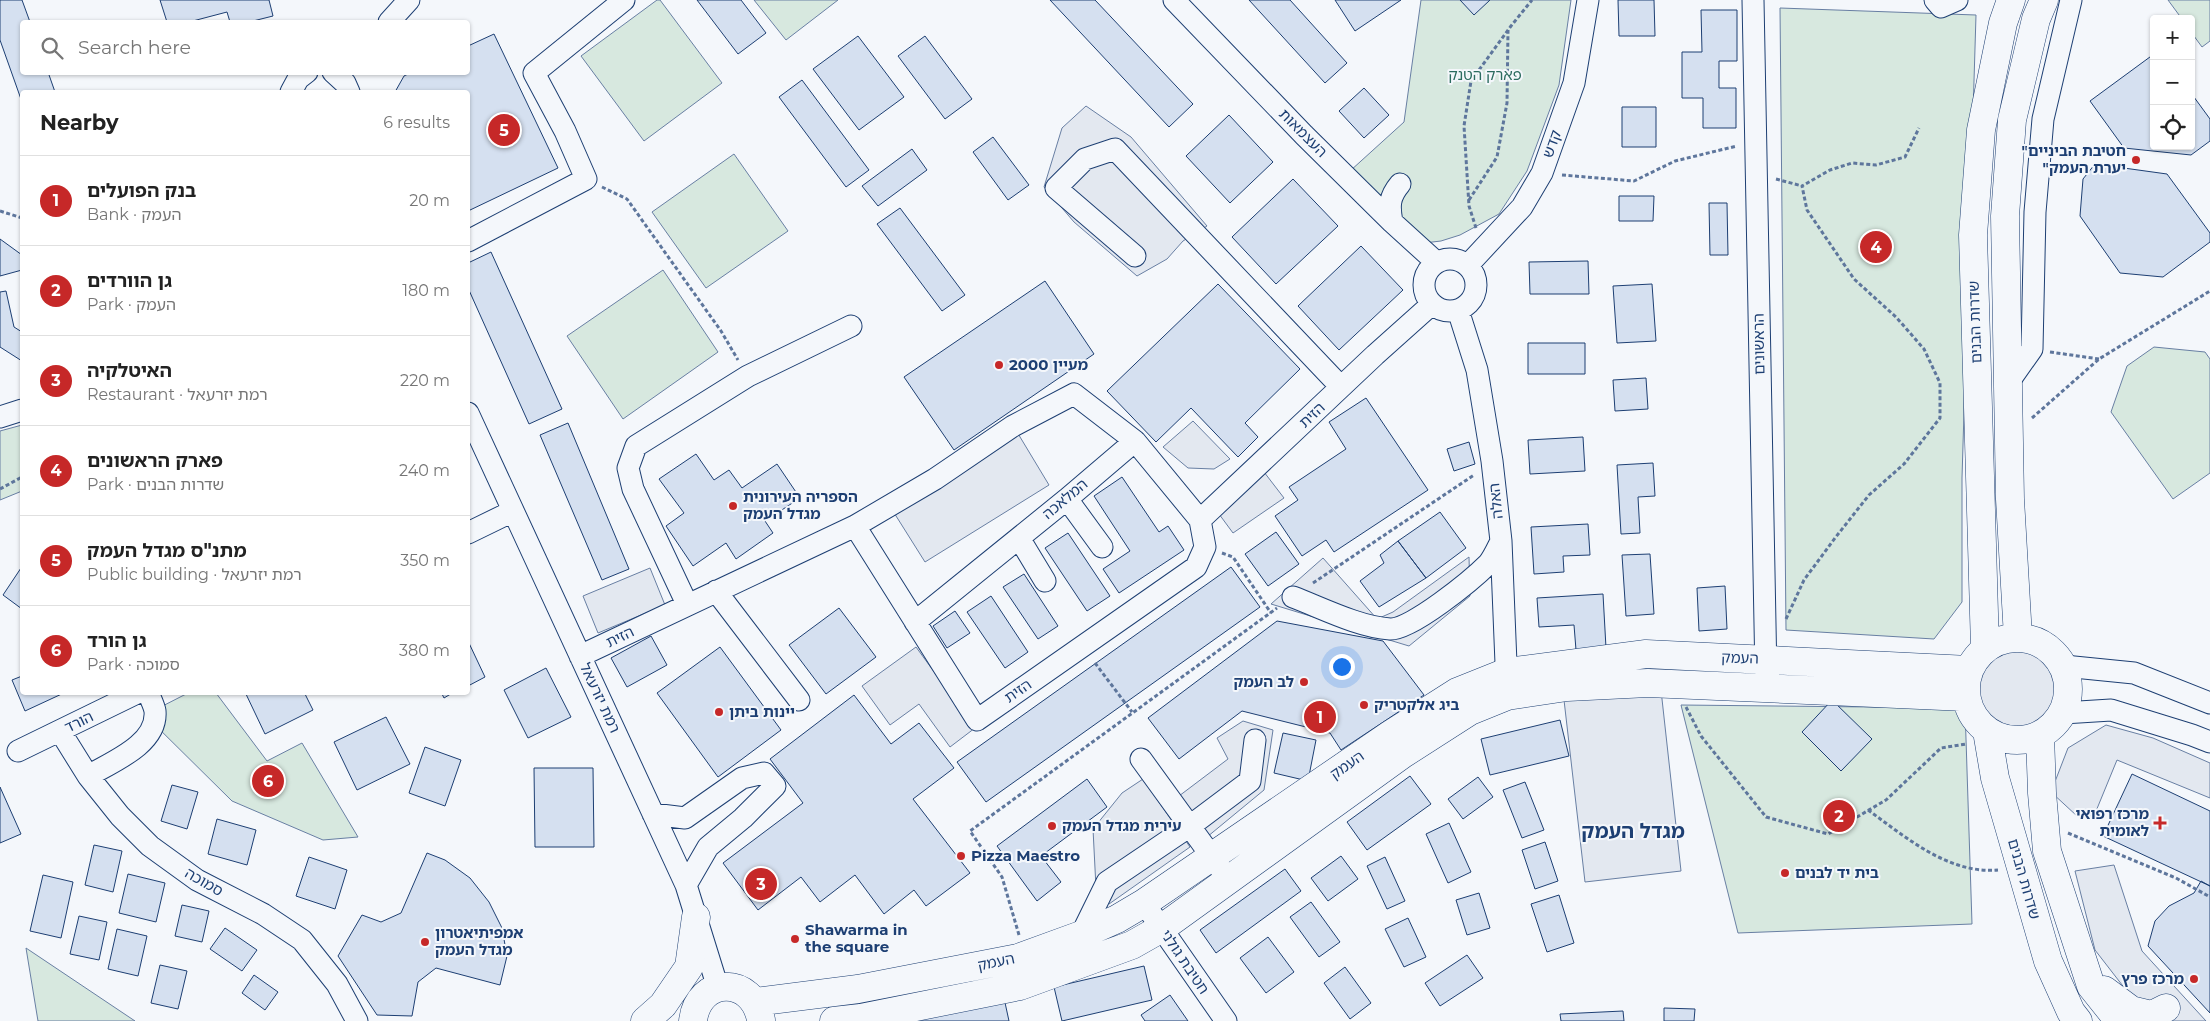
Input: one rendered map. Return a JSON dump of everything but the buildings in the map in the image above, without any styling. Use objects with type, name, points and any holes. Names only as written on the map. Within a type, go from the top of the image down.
[{"type":"main road","name":"שדרות הבנים","points":[[1985,648],[1973,234],[1981,130],[2003,23],[2011,0]]},
{"type":"main road","name":"שדרות הבנים","points":[[2018,637],[2010,499],[2005,216],[2012,120],[2036,19],[2044,0]]},
{"type":"main road","points":[[2018,637],[2036,640],[2052,650],[2064,666],[2068,681],[2068,698],[2063,713],[2054,726],[2040,735],[2022,740],[1988,736],[1973,716],[1966,697],[1968,670],[1975,658],[1985,648],[2000,639],[2018,637]]},
{"type":"main road","name":"העמק","points":[[759,1012],[858,989],[1026,955],[1117,919],[1144,903],[1220,868],[1403,754],[1470,711],[1507,684],[1646,654],[1968,670]]},
{"type":"main road","name":"העמק","points":[[1507,684],[1567,687],[1648,683],[1966,697]]},
{"type":"main road","name":"שדרות הבנים","points":[[2040,735],[2047,851],[2091,986],[2119,1021]]},
{"type":"main road","name":"שדרות הבנים","points":[[1988,736],[1995,778],[2048,961],[2071,1012],[2078,1021]]},
{"type":"main road","name":"העמק","points":[[834,1021],[860,1018],[1020,986],[1132,945],[1162,928],[1220,868]]},
{"type":"main road","points":[[645,1021],[663,1005],[689,967],[696,917]]},
{"type":"main road","points":[[2087,976],[2131,1010],[2152,1015],[2166,1008],[2158,1021]]},
{"type":"main road","points":[[688,1018],[707,993],[729,986],[749,994],[759,1012]]},
{"type":"street","points":[[391,20],[410,0]]},
{"type":"street","points":[[470,241],[586,179],[565,131],[534,73],[624,0]]},
{"type":"street","name":"העצמאות","points":[[1174,0],[1392,222],[1436,262]]},
{"type":"street","name":"קדש","points":[[1468,265],[1522,207],[1542,174],[1574,83],[1588,0]]},
{"type":"street","name":"הראשונים","points":[[1753,0],[1764,660],[1767,688]]},
{"type":"street","points":[[1935,0],[1941,7],[1957,0]]},
{"type":"street","points":[[2008,384],[2032,350],[2035,212],[2043,119],[2071,0]]},
{"type":"street","points":[[292,90],[298,79],[303,75]]},
{"type":"street","points":[[1135,256],[1056,188],[1085,159],[1115,149],[1341,387]]},
{"type":"street","points":[[1392,222],[1389,204],[1394,191],[1400,184]]},
{"type":"street","points":[[1452,258],[1468,265],[1473,271],[1477,286],[1471,301],[1458,310],[1445,310],[1432,304],[1424,290],[1424,282],[1430,268],[1436,262],[1452,258]]},
{"type":"street","name":"הזית","points":[[1200,520],[1432,304]]},
{"type":"street","name":"האלה","points":[[1458,310],[1477,370],[1492,460],[1501,541],[1507,684]]},
{"type":"street","points":[[687,604],[633,489],[628,468],[636,446],[748,376],[851,326]]},
{"type":"street","points":[[855,526],[935,479],[1013,426],[1074,394],[1134,441],[1200,520],[1205,547]]},
{"type":"street","points":[[0,417],[20,411]]},
{"type":"street","name":"רמת יזרעאל","points":[[470,418],[686,885],[718,988]]},
{"type":"street","name":"המלאכה","points":[[915,622],[1067,499],[1134,441]]},
{"type":"street","points":[[1067,499],[1102,547]]},
{"type":"street","points":[[470,532],[513,511]]},
{"type":"street","name":"הזית","points":[[580,656],[855,526],[976,720],[1196,567],[1205,547]]},
{"type":"street","points":[[1019,538],[1045,581]]},
{"type":"street","points":[[1293,597],[1369,625],[1392,629],[1415,621],[1457,590],[1489,563],[1501,541]]},
{"type":"street","points":[[716,591],[799,700]]},
{"type":"street","points":[[2064,666],[2134,673],[2210,703]]},
{"type":"street","name":"הורד","points":[[18,751],[133,695]]},
{"type":"street","points":[[88,776],[146,738],[154,725],[155,710],[149,695]]},
{"type":"street","points":[[2063,713],[2111,710],[2192,734],[2210,742]]},
{"type":"street","name":"סמוכה","points":[[60,731],[88,776],[120,816],[150,846],[197,880],[263,914],[302,940],[337,984],[356,1021]]},
{"type":"street","points":[[1081,934],[1107,882],[1190,826],[1250,780],[1255,740]]},
{"type":"street","points":[[1141,758],[1220,868]]},
{"type":"street","points":[[653,814],[685,818],[742,778],[764,773],[775,786],[743,818],[708,847],[686,885]]},
{"type":"street","name":"חטיבת גולני","points":[[1144,903],[1226,1021]]},
{"type":"path","points":[[1483,250],[1469,200],[1464,126],[1471,81],[1532,0]]},
{"type":"path","points":[[1469,200],[1497,157],[1507,103],[1508,30]]},
{"type":"path","points":[[1756,170],[1791,184],[1802,186],[1830,170],[1852,163],[1876,166],[1905,157],[1920,128]]},
{"type":"path","points":[[1542,174],[1634,181],[1675,161],[1755,141]]},
{"type":"path","points":[[586,179],[627,199],[721,331],[748,376]]},
{"type":"path","points":[[1782,626],[1804,580],[1835,538],[1869,495],[1904,464],[1940,418],[1940,383],[1924,349],[1896,317],[1854,279],[1807,210],[1802,186]]},
{"type":"path","points":[[0,211],[20,217]]},
{"type":"path","points":[[2009,439],[2099,359],[2210,292]]},
{"type":"path","points":[[2032,350],[2099,359]]},
{"type":"path","points":[[1026,955],[1002,877],[970,831],[1293,597],[1455,489],[1492,460]]},
{"type":"path","points":[[0,489],[20,478]]},
{"type":"path","points":[[1205,547],[1232,557],[1271,613]]},
{"type":"path","points":[[1095,664],[1132,712]]},
{"type":"path","points":[[1675,684],[1701,736],[1766,817],[1828,834],[1886,800],[1941,748],[1988,736]]},
{"type":"path","points":[[1868,810],[1928,853],[1980,872],[2021,869]]},
{"type":"path","points":[[2044,823],[2176,878],[2210,897]]},
{"type":"green space","points":[[657,0],[660,0],[722,83],[644,141],[581,56]]},
{"type":"green space","points":[[754,0],[838,0],[786,40]]},
{"type":"green space","name":"פארק הטנק","points":[[1421,0],[1571,0],[1559,85],[1527,171],[1499,214],[1460,235],[1441,241],[1424,243],[1350,171],[1404,122]]},
{"type":"green space","points":[[2168,0],[2210,0],[2210,41],[2202,47],[2195,37],[2195,15],[2179,15]]},
{"type":"green space","points":[[1780,8],[1976,15],[1962,478],[1962,602],[1934,639],[1786,630]]},
{"type":"green space","points":[[734,154],[788,231],[706,288],[652,212]]},
{"type":"green space","points":[[663,270],[718,352],[623,419],[567,336]]},
{"type":"green space","points":[[2154,347],[2205,352],[2210,359],[2210,473],[2173,499],[2111,412],[2127,366]]},
{"type":"green space","points":[[20,426],[20,492],[0,500],[0,431]]},
{"type":"green space","points":[[184,695],[218,695],[267,761],[302,743],[358,837],[323,840],[232,801],[145,715]]},
{"type":"green space","points":[[1681,705],[1965,708],[1972,924],[1738,933]]},
{"type":"green space","points":[[26,948],[135,1021],[38,1021]]},
{"type":"shaded area","points":[[1086,106],[1131,137],[1207,226],[1183,241],[1167,259],[1137,276],[1074,222],[1044,187],[1062,128]]},
{"type":"shaded area","points":[[1193,421],[1230,459],[1214,469],[1188,468],[1163,447]]},
{"type":"shaded area","points":[[1011,422],[1049,485],[925,562],[886,500]]},
{"type":"shaded area","points":[[1264,472],[1284,498],[1233,533],[1219,514]]},
{"type":"shaded area","points":[[1469,557],[1470,596],[1409,646],[1271,604],[1323,558],[1377,619],[1393,612]]},
{"type":"shaded area","points":[[650,568],[665,605],[598,633],[583,596]]},
{"type":"shaded area","points":[[2017,642],[2035,646],[2050,656],[2060,671],[2064,689],[2060,707],[2050,722],[2035,732],[2017,736],[1999,732],[1984,722],[1974,707],[1970,689],[1974,671],[1984,656],[1999,646]]},
{"type":"shaded area","points":[[916,647],[975,728],[950,747],[919,704],[890,725],[862,686]]},
{"type":"shaded area","points":[[1661,690],[1681,871],[1585,882],[1564,700]]},
{"type":"shaded area","points":[[1243,721],[1273,730],[1264,790],[1207,837],[1179,796],[1228,759],[1217,738]]},
{"type":"shaded area","points":[[2106,725],[2153,738],[2210,763],[2210,798],[2117,760],[2094,816],[2077,816],[2051,792],[2068,748]]},
{"type":"shaded area","points":[[1143,779],[1190,847],[1109,904],[1096,888],[1093,829],[1122,793]]},
{"type":"shaded area","points":[[2114,865],[2142,951],[2206,1021],[2150,1021],[2095,950],[2075,871]]},
{"type":"place","name":"מתנ\"ס מגדל העמק","points":[[504,130]]},
{"type":"place","name":"\"חטיבת הביניים \"יערת העמק","points":[[2136,160]]},
{"type":"place","name":"פארק הראשונים","points":[[1876,247]]},
{"type":"place","name":"מעיין 2000","points":[[999,365]]},
{"type":"place","name":"הספריה העירונית מגדל העמק","points":[[733,506]]},
{"type":"place","name":"לב העמק","points":[[1304,682]]},
{"type":"place","name":"ביג אלקטריק","points":[[1364,705]]},
{"type":"place","name":"יינות ביתן","points":[[719,712]]},
{"type":"place","name":"בנק הפועלים","points":[[1320,717]]},
{"type":"place","name":"גן הורד","points":[[268,781]]},
{"type":"place","name":"גן הוורדים","points":[[1839,816]]},
{"type":"place","name":"מרכז רפואי לאומית","points":[[2160,823]]},
{"type":"place","name":"עירית מגדל העמק","points":[[1052,826]]},
{"type":"place","name":"Pizza Maestro","points":[[961,856]]},
{"type":"place","name":"בית יד לבנים","points":[[1785,873]]},
{"type":"place","name":"האיטלקיה","points":[[761,884]]},
{"type":"place","name":"Shawarma in the square","points":[[795,939]]},
{"type":"place","name":"אמפיתיאטרון מגדל העמק","points":[[425,942]]},
{"type":"place","name":"מרכז פרץ","points":[[2194,979]]},
{"type":"district","name":"מגדל העמק","points":[[1633,831]]}]
